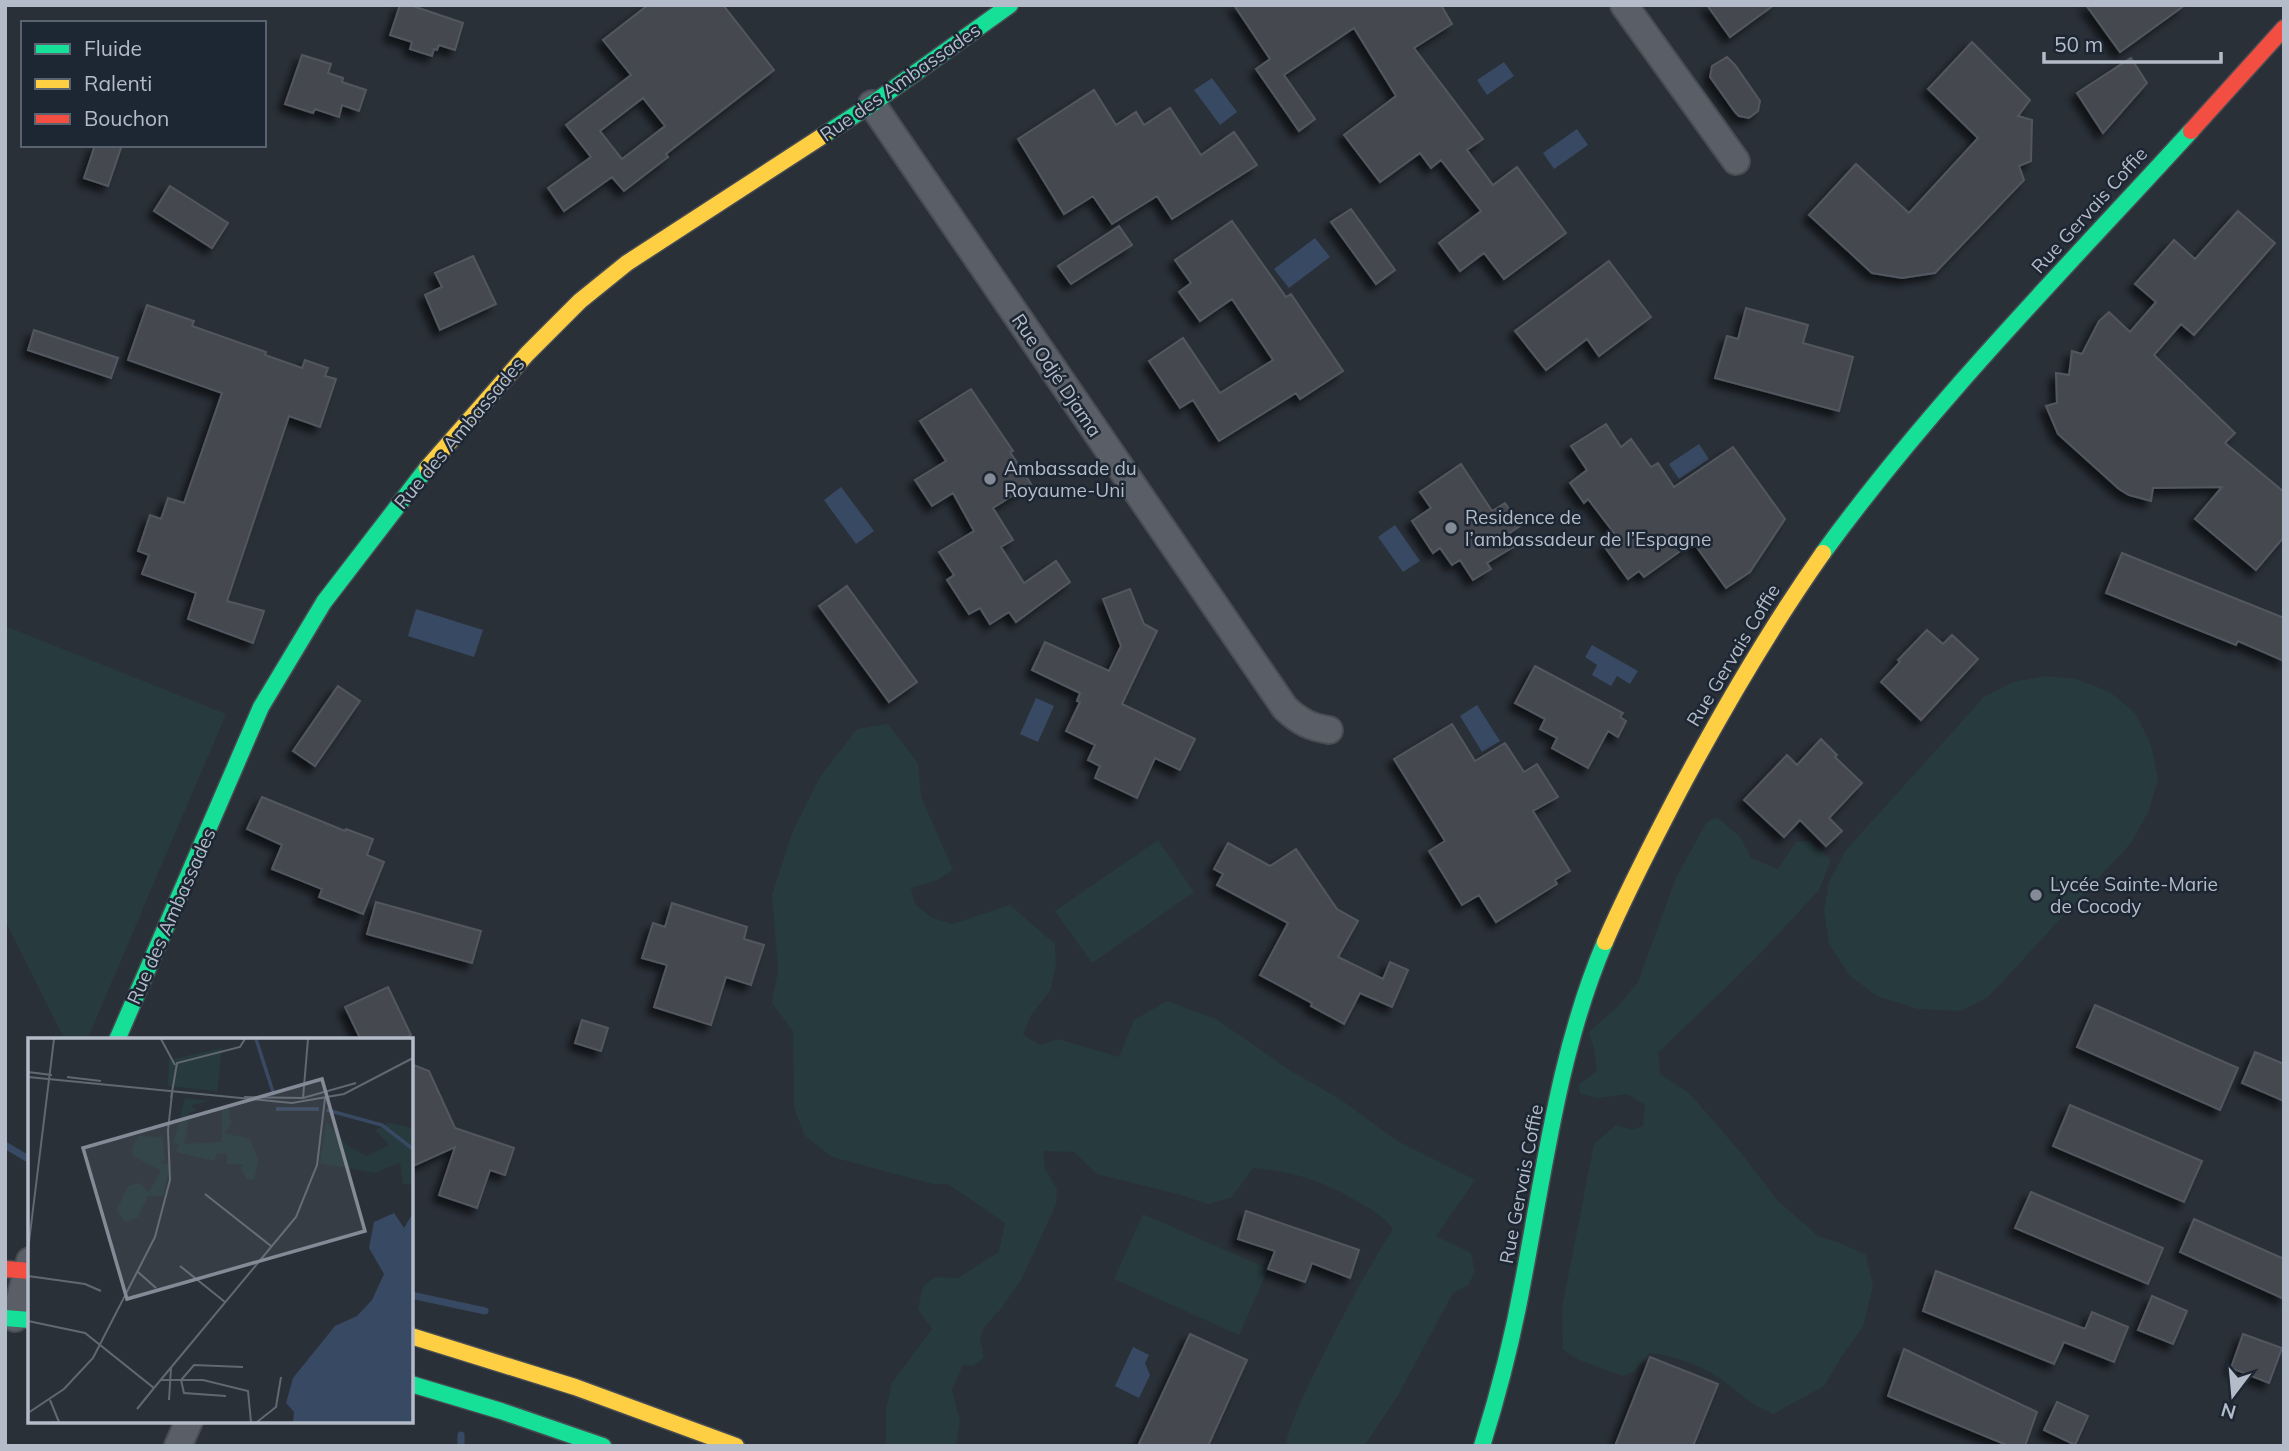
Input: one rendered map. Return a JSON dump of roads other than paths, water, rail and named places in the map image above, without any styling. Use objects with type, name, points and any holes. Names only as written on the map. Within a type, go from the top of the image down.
[{"type":"street","name":"Rue des Ambassades","points":[[118,1038],[261,707],[324,602],[413,484],[527,354],[580,301],[627,263],[872,104],[1010,5]]},
{"type":"street","points":[[1624,5],[1736,161]]},
{"type":"street","name":"Rue Gervais Coffie","points":[[1482,1446],[1505,1367],[1525,1276],[1551,1129],[1582,1003],[1630,889],[1711,730],[1810,570],[1881,475],[1949,395],[2284,28]]},
{"type":"street","name":"Rue Odjé Djama","points":[[872,104],[1285,708],[1309,727],[1329,730]]},
{"type":"street","points":[[17,1319],[23,1268]]},
{"type":"street","points":[[413,1337],[629,1405],[736,1446]]},
{"type":"street","points":[[413,1385],[501,1410],[603,1446]]},
{"type":"street","points":[[178,1446],[188,1423]]},
{"type":"water","points":[[1504,62],[1514,76],[1487,95],[1477,80]]},
{"type":"water","points":[[1212,78],[1237,112],[1220,125],[1194,90]]},
{"type":"water","points":[[1577,129],[1588,145],[1554,169],[1543,153]]},
{"type":"water","points":[[1315,238],[1330,257],[1289,288],[1274,269]]},
{"type":"water","points":[[1699,444],[1709,459],[1679,479],[1669,464]]},
{"type":"water","points":[[841,487],[874,531],[856,544],[824,500]]},
{"type":"water","points":[[1395,525],[1420,561],[1403,572],[1378,537]]},
{"type":"water","points":[[416,609],[483,630],[474,657],[408,636]]},
{"type":"water","points":[[1592,645],[1638,671],[1630,684],[1617,676],[1611,686],[1592,675],[1597,665],[1585,657]]},
{"type":"water","points":[[1036,698],[1054,706],[1038,742],[1020,734]]},
{"type":"water","points":[[1477,705],[1500,741],[1482,752],[1460,716]]},
{"type":"water","points":[[1133,1347],[1149,1355],[1145,1363],[1150,1375],[1139,1398],[1115,1386]]},
{"type":"waterway","points":[[5,1145],[28,1159]]},
{"type":"waterway","points":[[413,1295],[485,1311]]},
{"type":"waterway","points":[[461,1435],[461,1446]]},
{"type":"place","name":"Ambassade du Royaume-Uni","points":[[990,479]]},
{"type":"place","name":"Residence de l’ambassadeur de l’Espagne","points":[[1451,528]]},
{"type":"place","name":"Lycée Sainte-Marie de Cocody","points":[[2036,895]]}]
